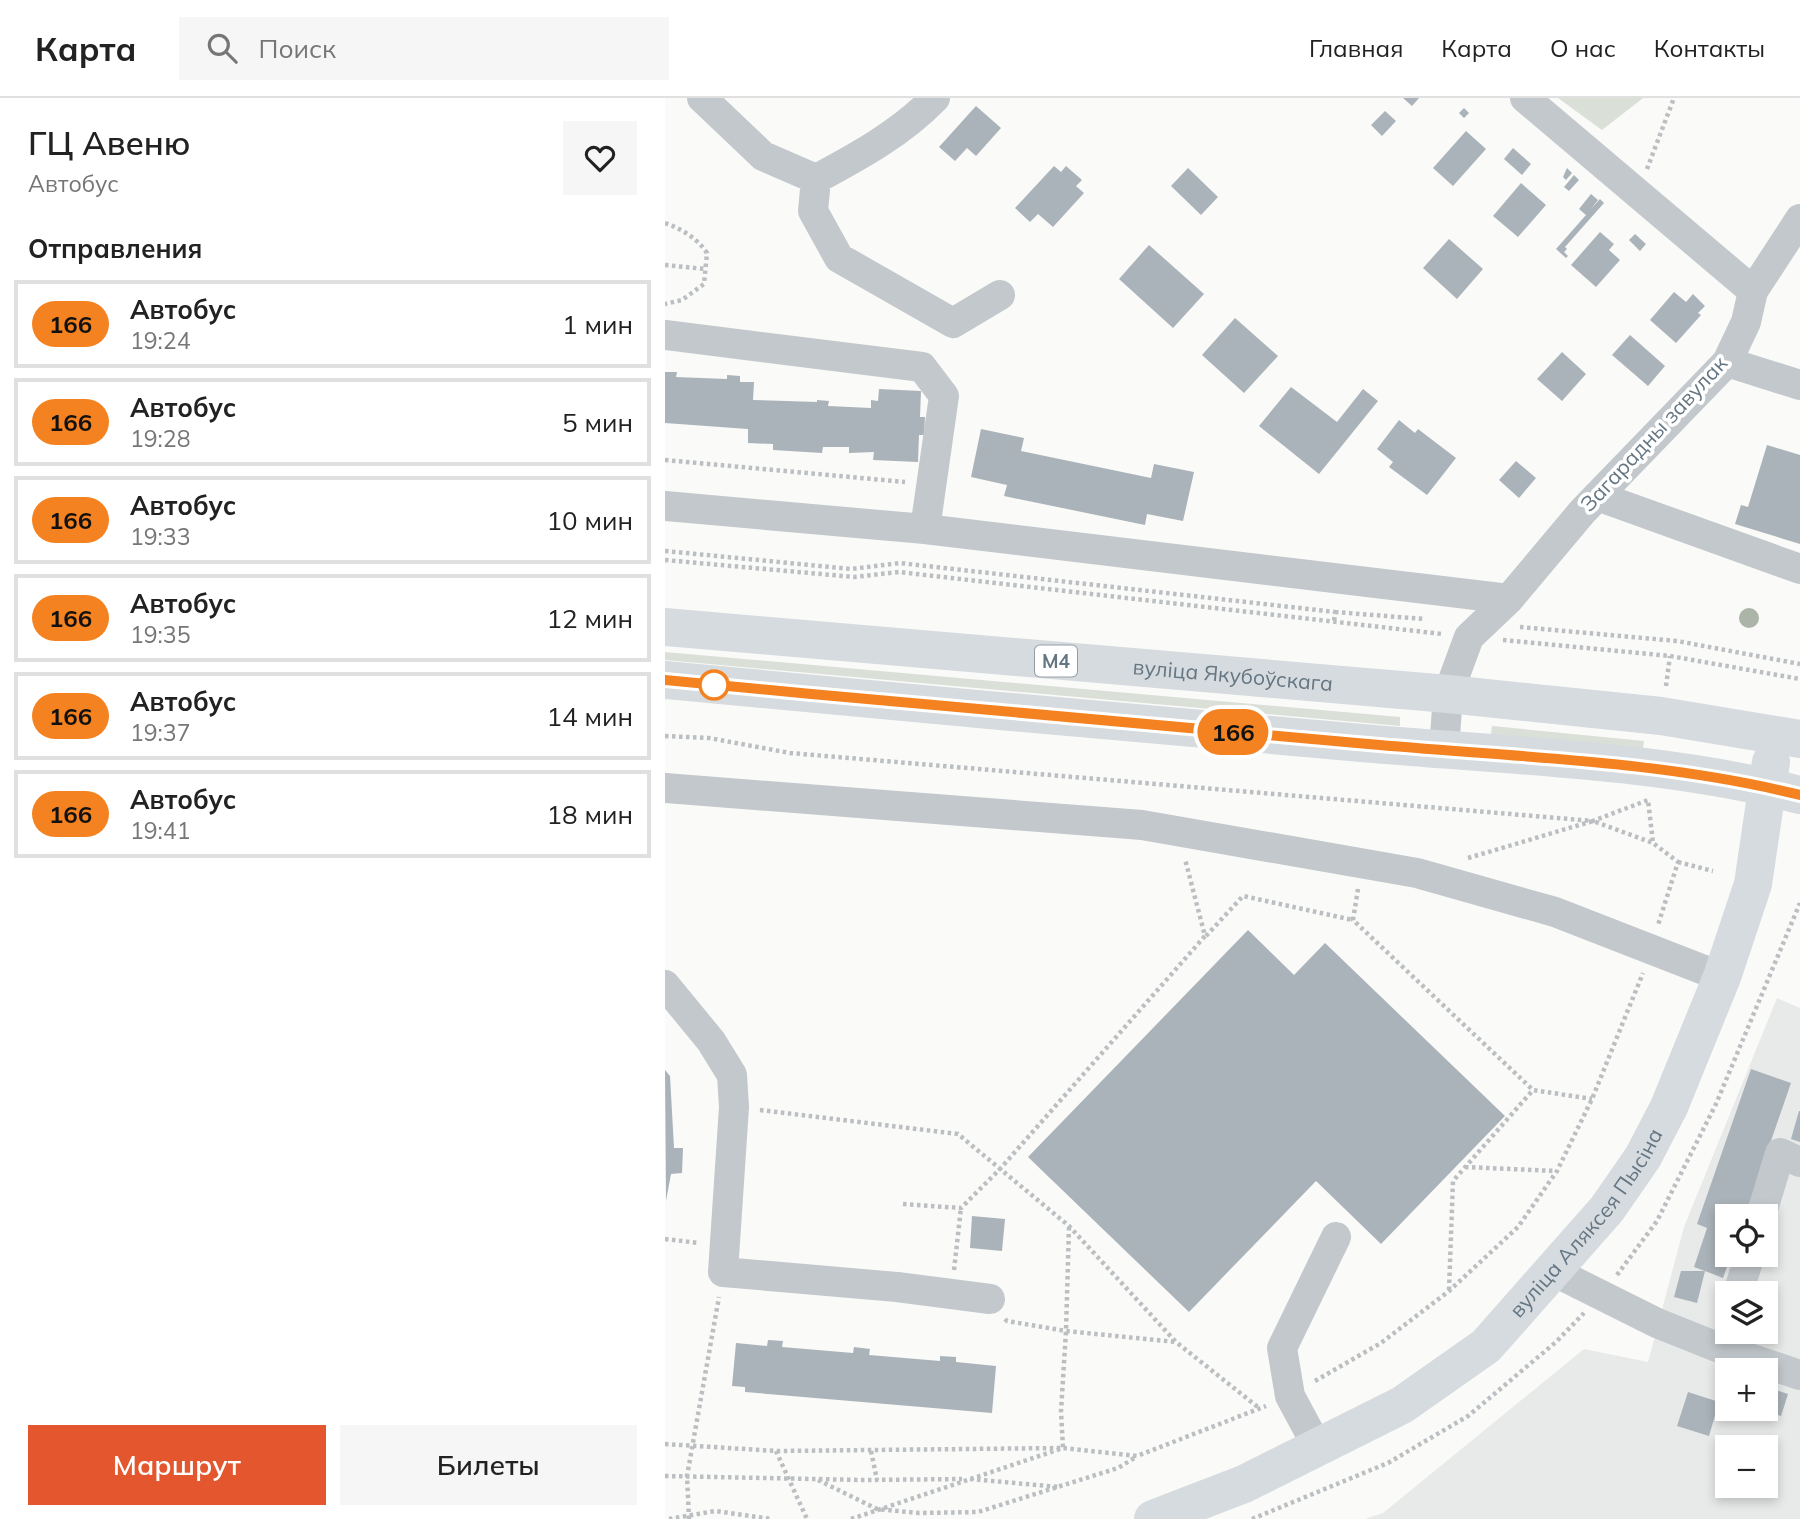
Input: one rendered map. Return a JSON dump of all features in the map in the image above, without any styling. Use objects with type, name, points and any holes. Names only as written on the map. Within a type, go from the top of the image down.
[{"type":"main road","name":"вуліца Якубоўскага","points":[[665,627],[1448,694],[1661,716],[1788,736]]},
{"type":"main road","points":[[665,680],[1628,765],[1784,791]]},
{"type":"main road","name":"вуліца Аляксея Пысіна","points":[[1153,1519],[1244,1484],[1402,1405],[1486,1346],[1607,1209],[1643,1157],[1669,1107],[1722,977],[1784,791],[1788,736]]},
{"type":"street","points":[[702,98],[763,156],[816,179]]},
{"type":"street","points":[[816,179],[863,154],[914,120],[935,98]]},
{"type":"street","points":[[1525,98],[1753,292]]},
{"type":"street","points":[[816,179],[813,211],[839,258],[953,323],[1000,295]]},
{"type":"street","name":"Загарадны завулак","points":[[1444,750],[1448,694],[1476,630],[1509,599],[1597,496],[1727,362],[1746,322],[1753,292],[1800,219]]},
{"type":"street","points":[[665,335],[922,367],[944,396],[925,529]]},
{"type":"street","points":[[1727,362],[1800,385]]},
{"type":"street","points":[[1597,496],[1800,569]]},
{"type":"street","points":[[665,506],[925,529],[1509,599]]},
{"type":"street","points":[[665,788],[1142,825],[1417,873],[1555,912],[1641,958],[1722,977]]},
{"type":"street","points":[[665,985],[711,1041],[732,1075],[734,1107],[724,1259],[990,1299]]},
{"type":"street","points":[[1765,1204],[1780,1153],[1800,1162]]},
{"type":"street","points":[[1318,1448],[1290,1396],[1282,1348],[1336,1237]]},
{"type":"street","points":[[1553,1271],[1657,1323],[1715,1338]]},
{"type":"street","points":[[1734,1344],[1800,1375]]},
{"type":"path","points":[[1638,194],[1674,98]]},
{"type":"path","points":[[665,223],[679,228],[701,244],[707,254],[703,285],[682,300],[665,304]]},
{"type":"path","points":[[665,265],[705,269]]},
{"type":"path","points":[[665,460],[931,485]]},
{"type":"path","points":[[665,551],[851,569],[900,563],[1335,612],[1429,619]]},
{"type":"path","points":[[665,560],[854,577],[899,572],[1334,622],[1677,641],[1800,664]]},
{"type":"path","points":[[1334,622],[1335,612]]},
{"type":"path","points":[[1476,630],[1670,656],[1800,679]]},
{"type":"path","points":[[1665,697],[1670,656]]},
{"type":"path","points":[[665,736],[709,738],[790,753],[1593,821],[1653,843],[1678,862],[1713,872]]},
{"type":"path","points":[[1467,858],[1593,821],[1648,800],[1653,843]]},
{"type":"path","points":[[1184,853],[1205,936]]},
{"type":"path","points":[[817,1480],[877,1509],[919,1513],[978,1512],[1118,1468],[1137,1457],[1260,1409],[1290,1396],[1381,1343],[1450,1291],[1518,1227],[1557,1171],[1592,1099],[1644,971],[1641,958],[1678,862]]},
{"type":"path","points":[[1353,920],[1359,882]]},
{"type":"path","points":[[951,1294],[961,1208],[1000,1169],[1243,896],[1353,920],[1533,1090],[1592,1099]]},
{"type":"path","points":[[1450,1291],[1453,1181],[1533,1090]]},
{"type":"path","points":[[734,1107],[958,1134],[1069,1226],[1176,1342],[1260,1409]]},
{"type":"path","points":[[1465,1167],[1557,1171]]},
{"type":"path","points":[[903,1204],[961,1208]]},
{"type":"path","points":[[1063,1448],[1061,1411],[1069,1226]]},
{"type":"path","points":[[665,1239],[724,1259],[687,1476],[688,1517]]},
{"type":"path","points":[[990,1299],[1007,1321],[1066,1331],[1176,1342]]},
{"type":"path","points":[[665,1444],[776,1451],[1063,1448],[1137,1457]]},
{"type":"path","points":[[851,1519],[1063,1448]]},
{"type":"path","points":[[776,1451],[807,1519]]},
{"type":"path","points":[[871,1451],[877,1480]]},
{"type":"path","points":[[665,1476],[817,1480],[967,1479],[1059,1487]]},
{"type":"path","points":[[669,1519],[715,1511],[772,1519]]},
{"type":"shaded area","points":[[1558,98],[1643,98],[1602,130]]},
{"type":"shaded area","points":[[665,652],[1400,717],[1400,726],[665,660]]},
{"type":"shaded area","points":[[1492,726],[1644,741],[1643,749],[1491,734]]},
{"type":"shaded area","points":[[1777,998],[1800,1008],[1800,1519],[1365,1519],[1383,1513],[1584,1349],[1648,1362],[1684,1227]]},
{"type":"building","points":[[1403,98],[1419,98],[1412,106]]},
{"type":"building","points":[[976,106],[1001,128],[976,156],[967,148],[955,161],[939,147]]},
{"type":"building","points":[[1464,108],[1469,113],[1464,118],[1459,113]]},
{"type":"building","points":[[1385,111],[1396,121],[1382,136],[1371,125]]},
{"type":"building","points":[[1466,131],[1486,149],[1453,186],[1433,168]]},
{"type":"building","points":[[1513,148],[1531,164],[1522,175],[1504,159]]},
{"type":"building","points":[[1054,166],[1061,172],[1066,166],[1082,180],[1076,186],[1084,193],[1053,227],[1038,214],[1030,222],[1015,208]]},
{"type":"building","points":[[1188,168],[1218,197],[1201,215],[1171,186]]},
{"type":"building","points":[[1567,168],[1572,173],[1566,180],[1563,177]]},
{"type":"building","points":[[1574,175],[1579,180],[1569,191],[1564,187]]},
{"type":"building","points":[[1521,183],[1546,205],[1518,237],[1493,216]]},
{"type":"building","points":[[1591,194],[1598,200],[1591,209],[1600,199],[1604,203],[1565,247],[1567,249],[1564,252],[1568,256],[1566,258],[1556,249],[1586,215],[1579,209]]},
{"type":"building","points":[[1600,232],[1614,244],[1609,250],[1620,260],[1596,287],[1571,265]]},
{"type":"building","points":[[1635,234],[1646,244],[1640,251],[1629,240]]},
{"type":"building","points":[[1449,239],[1483,269],[1457,299],[1423,268]]},
{"type":"building","points":[[1149,245],[1204,294],[1173,328],[1119,279]]},
{"type":"building","points":[[1674,292],[1686,302],[1693,294],[1705,306],[1698,313],[1701,315],[1676,343],[1650,320]]},
{"type":"building","points":[[1235,318],[1278,356],[1244,393],[1202,355]]},
{"type":"building","points":[[1630,335],[1665,366],[1648,386],[1612,355]]},
{"type":"building","points":[[1562,352],[1586,374],[1562,401],[1537,379]]},
{"type":"building","points":[[665,372],[677,372],[676,377],[727,379],[727,375],[740,376],[740,382],[754,382],[753,400],[817,400],[829,401],[828,406],[871,408],[871,400],[878,401],[879,389],[921,391],[920,417],[925,417],[924,435],[919,435],[918,462],[873,460],[874,452],[849,453],[849,447],[823,447],[822,453],[773,450],[773,444],[748,443],[748,429],[665,423]]},
{"type":"building","points":[[1291,387],[1337,422],[1363,389],[1378,401],[1319,474],[1259,426]]},
{"type":"building","points":[[1399,420],[1415,433],[1418,429],[1456,458],[1427,495],[1389,467],[1393,462],[1377,449]]},
{"type":"building","points":[[981,429],[1024,438],[1021,451],[1151,478],[1154,464],[1194,472],[1183,521],[1147,514],[1145,525],[1004,496],[1007,485],[971,477]]},
{"type":"building","points":[[1767,445],[1800,455],[1800,544],[1735,524],[1741,505],[1748,507]]},
{"type":"building","points":[[1516,461],[1536,478],[1519,498],[1499,480]]},
{"type":"building","points":[[1248,930],[1294,975],[1325,943],[1505,1116],[1381,1244],[1316,1181],[1189,1312],[1028,1157]]},
{"type":"building","points":[[1751,1069],[1791,1083],[1749,1204],[1715,1204],[1715,1267],[1727,1267],[1723,1278],[1694,1267],[1707,1228],[1697,1224]]},
{"type":"building","points":[[665,1070],[670,1076],[674,1148],[683,1148],[682,1173],[671,1174],[666,1201]]},
{"type":"building","points":[[1800,1111],[1800,1142],[1791,1139]]},
{"type":"building","points":[[972,1216],[1005,1219],[1002,1251],[970,1248]]},
{"type":"building","points":[[1681,1271],[1705,1271],[1697,1303],[1674,1297]]},
{"type":"building","points":[[768,1340],[783,1341],[782,1347],[853,1353],[854,1347],[870,1349],[869,1355],[940,1361],[940,1356],[956,1357],[956,1362],[996,1366],[992,1413],[745,1392],[745,1387],[732,1386],[736,1343],[767,1346]]},
{"type":"building","points":[[1778,1391],[1788,1394],[1781,1416],[1778,1415]]},
{"type":"building","points":[[1688,1392],[1715,1401],[1715,1416],[1709,1436],[1677,1426]]},
{"type":"bus line","name":"166","points":[[665,680],[1365,744],[1615,763],[1767,787],[1800,795]]}]
